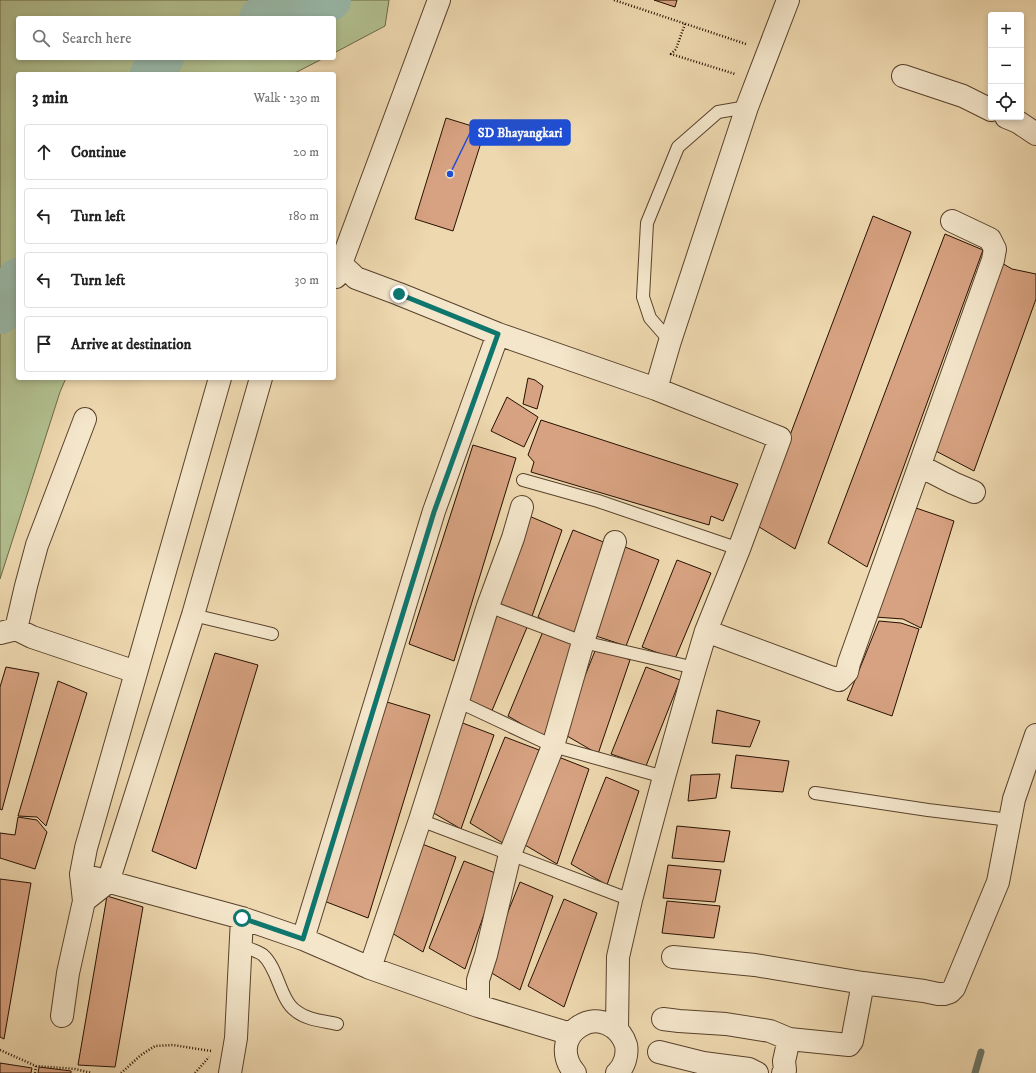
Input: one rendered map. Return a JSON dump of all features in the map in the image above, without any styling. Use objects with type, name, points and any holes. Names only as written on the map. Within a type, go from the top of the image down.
[{"type":"street","points":[[439,0],[340,271],[498,334],[656,389],[780,438],[739,549],[706,631],[664,777],[631,900],[618,957],[617,1029]]},
{"type":"street","points":[[656,389],[670,341],[747,107],[788,0]]},
{"type":"street","points":[[903,76],[963,96],[988,108]]},
{"type":"street","points":[[1013,120],[1036,134]]},
{"type":"street","points":[[706,631],[839,680],[848,672],[849,663],[993,260],[995,249],[990,239],[952,221]]},
{"type":"street","points":[[303,939],[434,512],[498,334]]},
{"type":"street","points":[[62,1016],[68,973],[84,901],[82,874],[86,848],[219,380]]},
{"type":"street","points":[[84,901],[108,882],[193,615],[260,380]]},
{"type":"street","points":[[85,418],[38,545],[26,586],[8,631],[32,637],[136,672]]},
{"type":"street","points":[[920,466],[974,492]]},
{"type":"street","points":[[370,968],[420,820],[488,606],[513,538],[522,507]]},
{"type":"street","points":[[478,1006],[478,980],[486,955],[510,854],[553,746],[583,642],[615,542]]},
{"type":"street","points":[[673,957],[754,965],[938,994],[950,992],[954,988],[998,882],[1014,799],[1036,735]]},
{"type":"street","points":[[82,874],[242,918],[303,939],[370,968],[478,1006],[570,1034]]},
{"type":"street","points":[[230,1073],[236,1038],[242,918]]},
{"type":"street","points":[[663,1019],[726,1024],[770,1031],[789,1039],[849,1045],[852,1041],[863,983]]},
{"type":"street","points":[[575,1073],[569,1067],[566,1056],[566,1044],[570,1034],[580,1025],[593,1021],[606,1022],[617,1029],[624,1039],[627,1050],[625,1061],[617,1073]]},
{"type":"street","points":[[783,1073],[785,1070],[784,1061],[789,1039]]},
{"type":"street","points":[[659,1052],[703,1063],[749,1069],[757,1073]]},
{"type":"lane","points":[[670,341],[650,318],[643,297],[646,223],[678,147],[718,112],[747,107]]},
{"type":"lane","points":[[523,480],[598,501],[739,549]]},
{"type":"lane","points":[[488,606],[583,642],[695,668]]},
{"type":"lane","points":[[193,615],[272,634]]},
{"type":"lane","points":[[457,701],[553,746],[664,777]]},
{"type":"lane","points":[[816,793],[928,810],[1010,820]]},
{"type":"lane","points":[[420,820],[631,900]]},
{"type":"lane","points":[[240,945],[262,955],[272,967],[288,1002],[295,1010],[303,1016],[337,1024]]},
{"type":"path","points":[[614,0],[746,44],[744,50]]},
{"type":"path","points":[[686,24],[676,49],[671,54],[736,74]]},
{"type":"path","points":[[121,1073],[141,1055],[155,1046],[173,1045],[213,1052]]},
{"type":"path","points":[[0,1050],[36,1066],[75,1069],[92,1073]]},
{"type":"path","points":[[35,1073],[36,1066]]},
{"type":"green space","points":[[0,0],[389,0],[385,26],[336,52],[336,16],[16,16],[16,60],[320,60],[297,72],[16,72],[16,380],[65,380],[0,579]]},
{"type":"building","points":[[654,0],[677,0],[675,7]]},
{"type":"building","points":[[446,118],[485,130],[453,231],[415,219]]},
{"type":"building","points":[[873,216],[911,232],[795,549],[756,525]]},
{"type":"building","points":[[945,234],[983,250],[867,567],[828,543]]},
{"type":"building","points":[[1000,262],[1012,269],[1036,274],[1036,299],[974,471],[932,449]]},
{"type":"building","points":[[528,378],[535,380],[543,386],[537,409],[523,404]]},
{"type":"building","points":[[507,397],[538,417],[524,447],[491,431]]},
{"type":"building","points":[[541,420],[738,484],[723,521],[711,516],[709,525],[531,472],[534,462],[528,455]]},
{"type":"building","points":[[473,445],[516,458],[454,661],[409,644]]},
{"type":"building","points":[[916,508],[954,521],[921,628],[903,619],[875,617]]},
{"type":"building","points":[[529,516],[562,530],[531,619],[498,603]]},
{"type":"building","points":[[573,530],[606,543],[574,638],[538,617]]},
{"type":"building","points":[[625,547],[659,560],[626,646],[590,634]]},
{"type":"building","points":[[677,560],[711,573],[675,659],[642,647]]},
{"type":"building","points":[[495,612],[528,625],[491,713],[463,699]]},
{"type":"building","points":[[879,621],[901,623],[919,629],[892,716],[847,700]]},
{"type":"building","points":[[544,629],[577,643],[544,737],[508,716]]},
{"type":"building","points":[[597,646],[630,660],[598,754],[562,733]]},
{"type":"building","points":[[215,653],[258,665],[196,869],[152,851]]},
{"type":"building","points":[[6,667],[39,673],[2,810],[0,809],[0,687]]},
{"type":"building","points":[[646,667],[680,680],[646,766],[611,754]]},
{"type":"building","points":[[58,681],[87,693],[46,826],[37,817],[18,816]]},
{"type":"building","points":[[387,702],[430,715],[368,918],[324,901]]},
{"type":"building","points":[[717,710],[760,721],[750,747],[712,743]]},
{"type":"building","points":[[460,722],[494,735],[461,829],[425,808]]},
{"type":"building","points":[[505,737],[539,750],[506,845],[470,823]]},
{"type":"building","points":[[736,755],[789,761],[783,792],[731,788]]},
{"type":"building","points":[[556,756],[589,769],[557,864],[520,842]]},
{"type":"building","points":[[720,774],[716,798],[688,801],[691,775]]},
{"type":"building","points":[[606,777],[639,791],[607,885],[571,864]]},
{"type":"building","points":[[18,817],[37,820],[47,832],[35,869],[0,858],[0,833],[15,835]]},
{"type":"building","points":[[677,826],[730,831],[724,862],[672,858]]},
{"type":"building","points":[[422,844],[456,857],[423,952],[387,930]]},
{"type":"building","points":[[464,861],[498,874],[465,969],[429,948]]},
{"type":"building","points":[[668,865],[721,870],[715,902],[663,898]]},
{"type":"building","points":[[0,879],[31,883],[4,1039],[0,1037]]},
{"type":"building","points":[[520,882],[553,896],[520,990],[485,969]]},
{"type":"building","points":[[107,896],[143,907],[115,1067],[78,1065]]},
{"type":"building","points":[[564,899],[597,913],[564,1007],[528,986]]},
{"type":"building","points":[[667,901],[720,906],[714,938],[662,933]]},
{"type":"building","points":[[0,1063],[32,1068],[31,1073],[0,1073]]},
{"type":"building","points":[[39,1067],[71,1071],[71,1073],[38,1073]]},
{"type":"waterway","points":[[269,16],[297,10],[330,0]]},
{"type":"waterway","points":[[152,72],[162,60]]},
{"type":"waterway","points":[[0,313],[16,283]]},
{"type":"waterway","points":[[975,1073],[981,1052]]},
{"type":"place","name":"SD Bhayangkari","points":[[450,174]]},
{"type":"route","points":[[242,918],[303,939],[434,512],[498,334],[399,294]]}]
